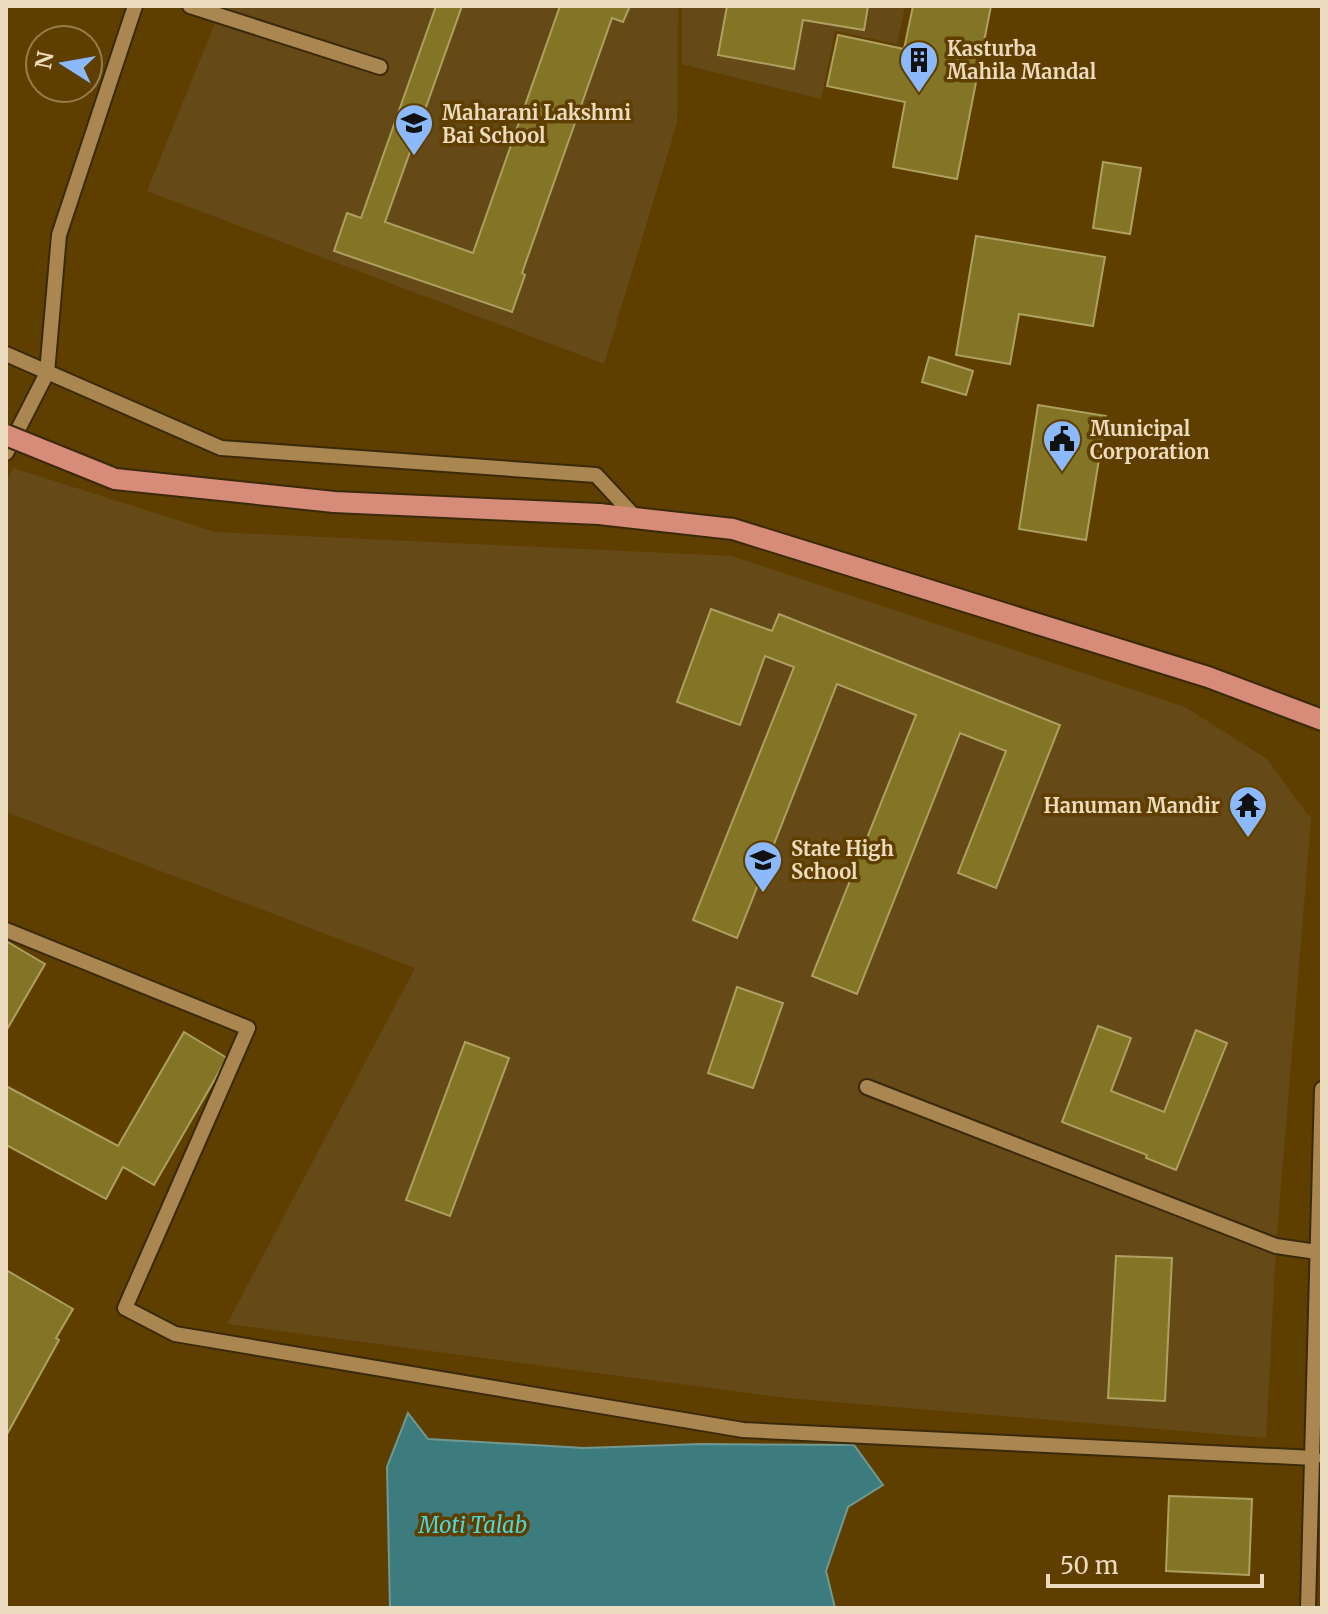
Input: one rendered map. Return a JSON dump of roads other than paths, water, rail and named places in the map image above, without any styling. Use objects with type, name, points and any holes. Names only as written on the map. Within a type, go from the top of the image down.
[{"type":"main road","points":[[6,435],[115,479],[334,502],[599,514],[733,529],[1208,677],[1322,720]]},
{"type":"street","points":[[6,453],[47,373],[59,235],[135,6]]},
{"type":"street","points":[[190,6],[380,67]]},
{"type":"street","points":[[6,354],[221,448],[596,475],[636,518]]},
{"type":"street","points":[[6,930],[248,1028],[125,1308],[175,1334],[743,1430],[1314,1458]]},
{"type":"street","points":[[867,1087],[1276,1246],[1317,1252]]},
{"type":"street","points":[[1308,1608],[1322,1089]]},
{"type":"water","name":"Moti Talab","points":[[408,1413],[428,1439],[584,1448],[701,1444],[854,1445],[883,1485],[848,1507],[826,1571],[835,1608],[390,1608],[387,1467]]},
{"type":"place","name":"Kasturba Mahila Mandal","points":[[919,94]]},
{"type":"place","name":"Maharani Lakshmi Bai School","points":[[414,157]]},
{"type":"place","name":"Municipal Corporation","points":[[1062,473]]},
{"type":"place","name":"Hanuman Mandir","points":[[1248,839]]},
{"type":"place","name":"State High School","points":[[763,894]]}]
